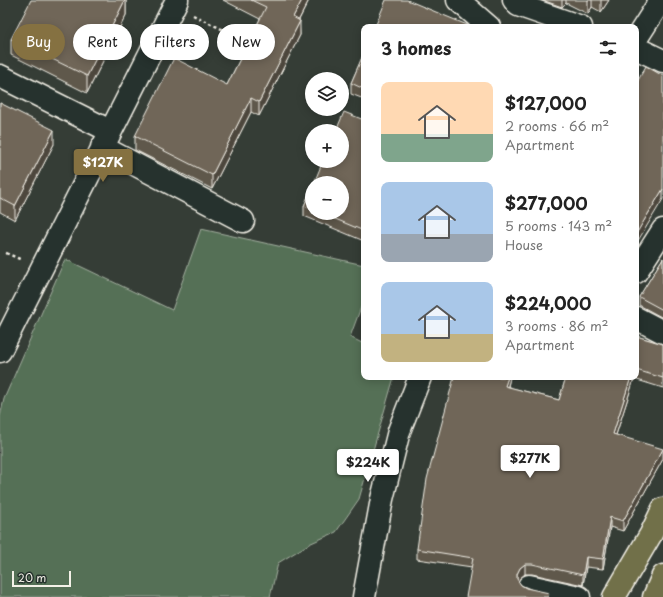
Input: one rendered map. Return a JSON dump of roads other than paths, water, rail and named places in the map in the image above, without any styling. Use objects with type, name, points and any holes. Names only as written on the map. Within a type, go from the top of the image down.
[{"type":"main road","points":[[614,597],[651,534],[663,509]]},
{"type":"street","points":[[458,0],[486,24]]},
{"type":"street","points":[[514,0],[518,5],[572,24]]},
{"type":"street","points":[[639,34],[661,0]]},
{"type":"street","points":[[0,351],[176,3]]},
{"type":"street","points":[[639,49],[663,61]]},
{"type":"street","points":[[0,76],[243,221]]},
{"type":"street","points":[[639,267],[663,230]]},
{"type":"street","points":[[639,320],[663,332]]},
{"type":"street","points":[[364,597],[382,498],[399,431],[419,380]]},
{"type":"street","points":[[529,586],[579,597]]}]
